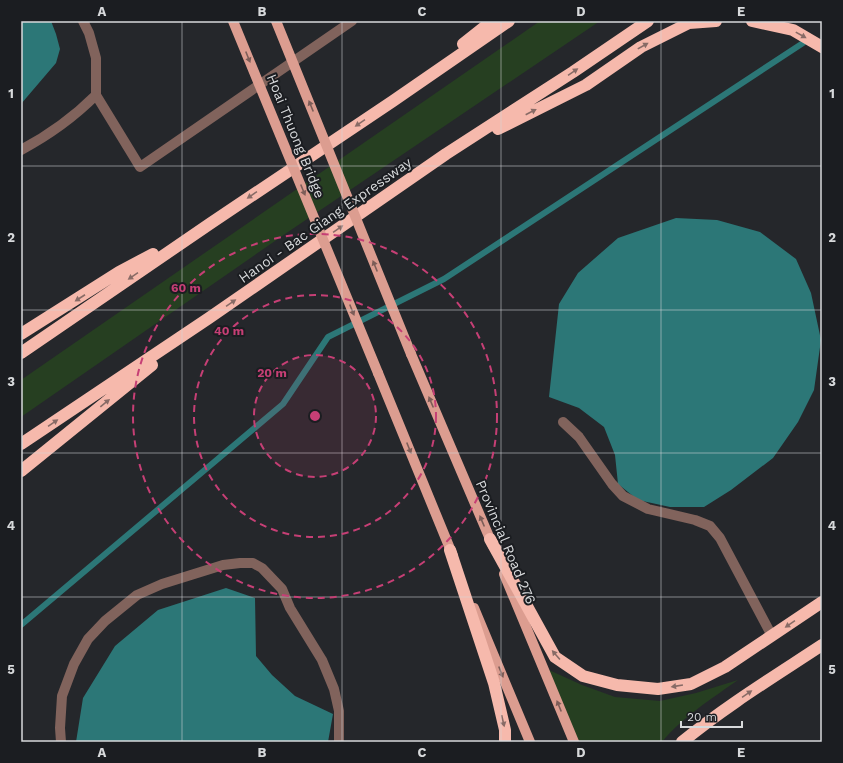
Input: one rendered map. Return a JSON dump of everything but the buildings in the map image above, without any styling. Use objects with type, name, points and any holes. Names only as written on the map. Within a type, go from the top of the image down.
[{"type":"highway","points":[[393,101],[492,21]]},
{"type":"highway","points":[[21,353],[509,21]]},
{"type":"highway","name":"Hanoi - Bac Giang Expressway","points":[[21,444],[209,318],[446,154],[573,72],[648,21]]},
{"type":"highway","points":[[446,154],[586,85],[641,47],[689,23],[716,21]]},
{"type":"highway","points":[[752,21],[793,30],[822,46]]},
{"type":"highway","points":[[21,334],[119,272],[210,223]]},
{"type":"highway","points":[[21,471],[209,318]]},
{"type":"highway","points":[[490,539],[555,657],[583,676],[617,685],[658,689],[691,684],[725,667],[822,602]]},
{"type":"highway","points":[[450,550],[494,683],[505,730],[505,742]]},
{"type":"highway","points":[[682,742],[741,698],[822,645]]},
{"type":"main road","name":"Hoai Thuong Bridge","points":[[233,21],[450,550]]},
{"type":"main road","name":"Hoai Thuong Bridge","points":[[276,21],[411,354]]},
{"type":"main road","name":"Provincial Road 276","points":[[411,354],[574,742]]},
{"type":"main road","points":[[450,550],[530,742]]},
{"type":"lane","points":[[83,21],[89,33],[96,58],[96,95],[140,167],[352,21]]},
{"type":"lane","points":[[21,150],[50,134],[72,118],[96,95]]},
{"type":"lane","points":[[563,422],[579,437],[612,484],[623,496],[648,508],[695,520],[710,526],[720,538],[772,636]]},
{"type":"lane","points":[[61,742],[60,728],[62,696],[74,664],[88,639],[105,622],[137,595],[162,584],[223,565],[240,563],[253,564],[262,568],[282,589],[290,608],[322,660],[334,689],[339,711],[339,742]]},
{"type":"green space","points":[[540,21],[600,21],[288,232],[21,417],[21,380]]},
{"type":"green space","points":[[549,670],[582,685],[615,697],[660,701],[696,693],[738,680],[678,725],[662,742],[579,742]]},
{"type":"water","points":[[21,21],[51,21],[60,49],[56,63],[21,104]]},
{"type":"water","points":[[676,218],[717,220],[760,232],[796,259],[811,293],[821,340],[814,390],[798,422],[773,458],[731,490],[704,507],[670,507],[638,500],[618,484],[615,455],[604,427],[579,408],[549,397],[559,304],[578,273],[618,238]]},
{"type":"water","points":[[226,588],[255,598],[256,656],[272,675],[295,696],[333,714],[328,742],[76,742],[83,698],[115,646],[158,610]]},
{"type":"waterway","points":[[21,625],[283,404],[328,337],[444,279],[803,43]]}]
